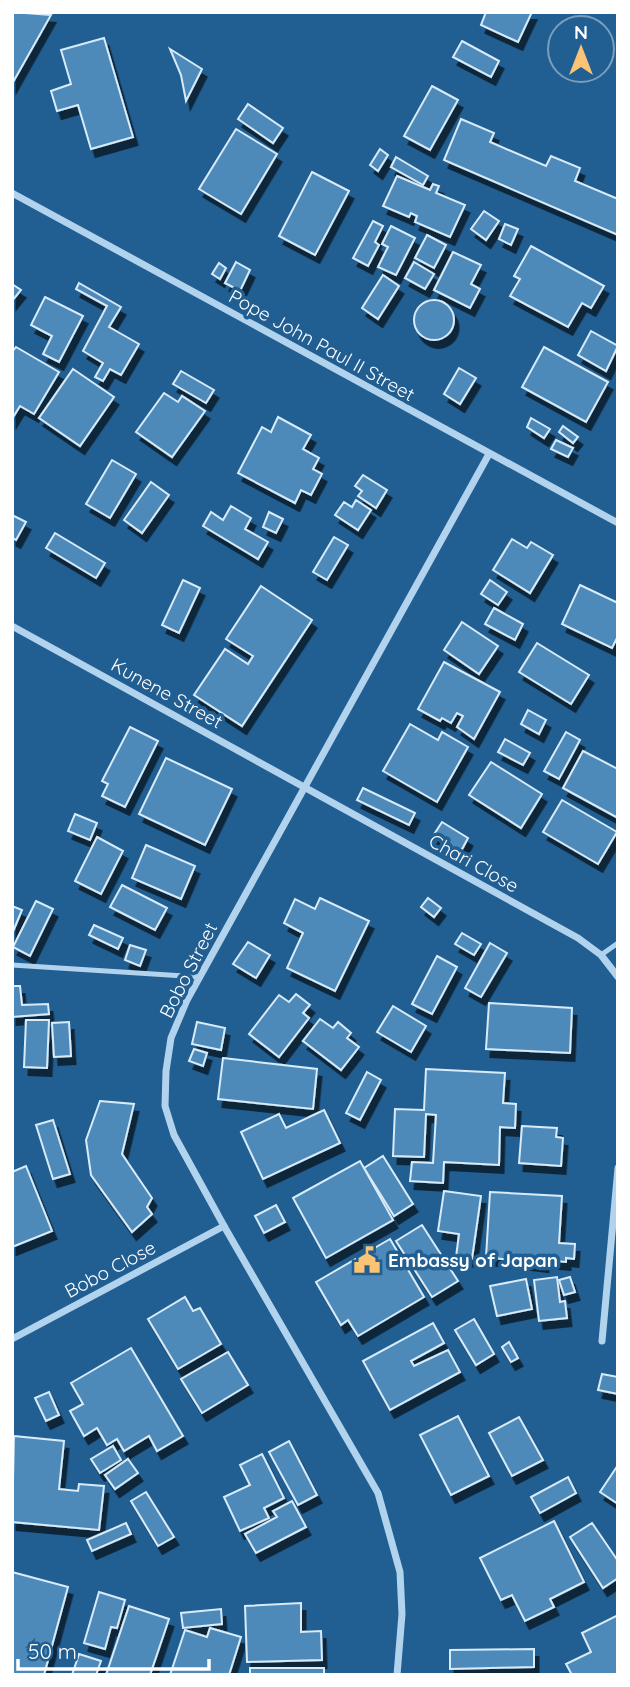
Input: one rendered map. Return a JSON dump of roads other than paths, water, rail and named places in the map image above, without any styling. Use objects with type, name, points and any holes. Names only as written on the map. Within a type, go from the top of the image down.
[{"type":"street","name":"Pope John Paul II Street","points":[[12,193],[618,523]]},
{"type":"street","name":"Bobo Street","points":[[397,1675],[402,1614],[400,1572],[378,1493],[223,1226],[174,1135],[166,1106],[166,1072],[171,1038],[200,977],[489,454]]},
{"type":"street","name":"Kunene Street","points":[[12,626],[306,789]]},
{"type":"street","name":"Chari Close","points":[[306,789],[578,938],[601,955],[618,976]]},
{"type":"street","points":[[602,1341],[618,1168]]},
{"type":"street","name":"Bobo Close","points":[[12,1339],[223,1226]]},
{"type":"lane","points":[[601,955],[618,943]]},
{"type":"lane","points":[[12,965],[200,977]]},
{"type":"place","name":"Embassy of Japan","points":[[367,1260]]}]
